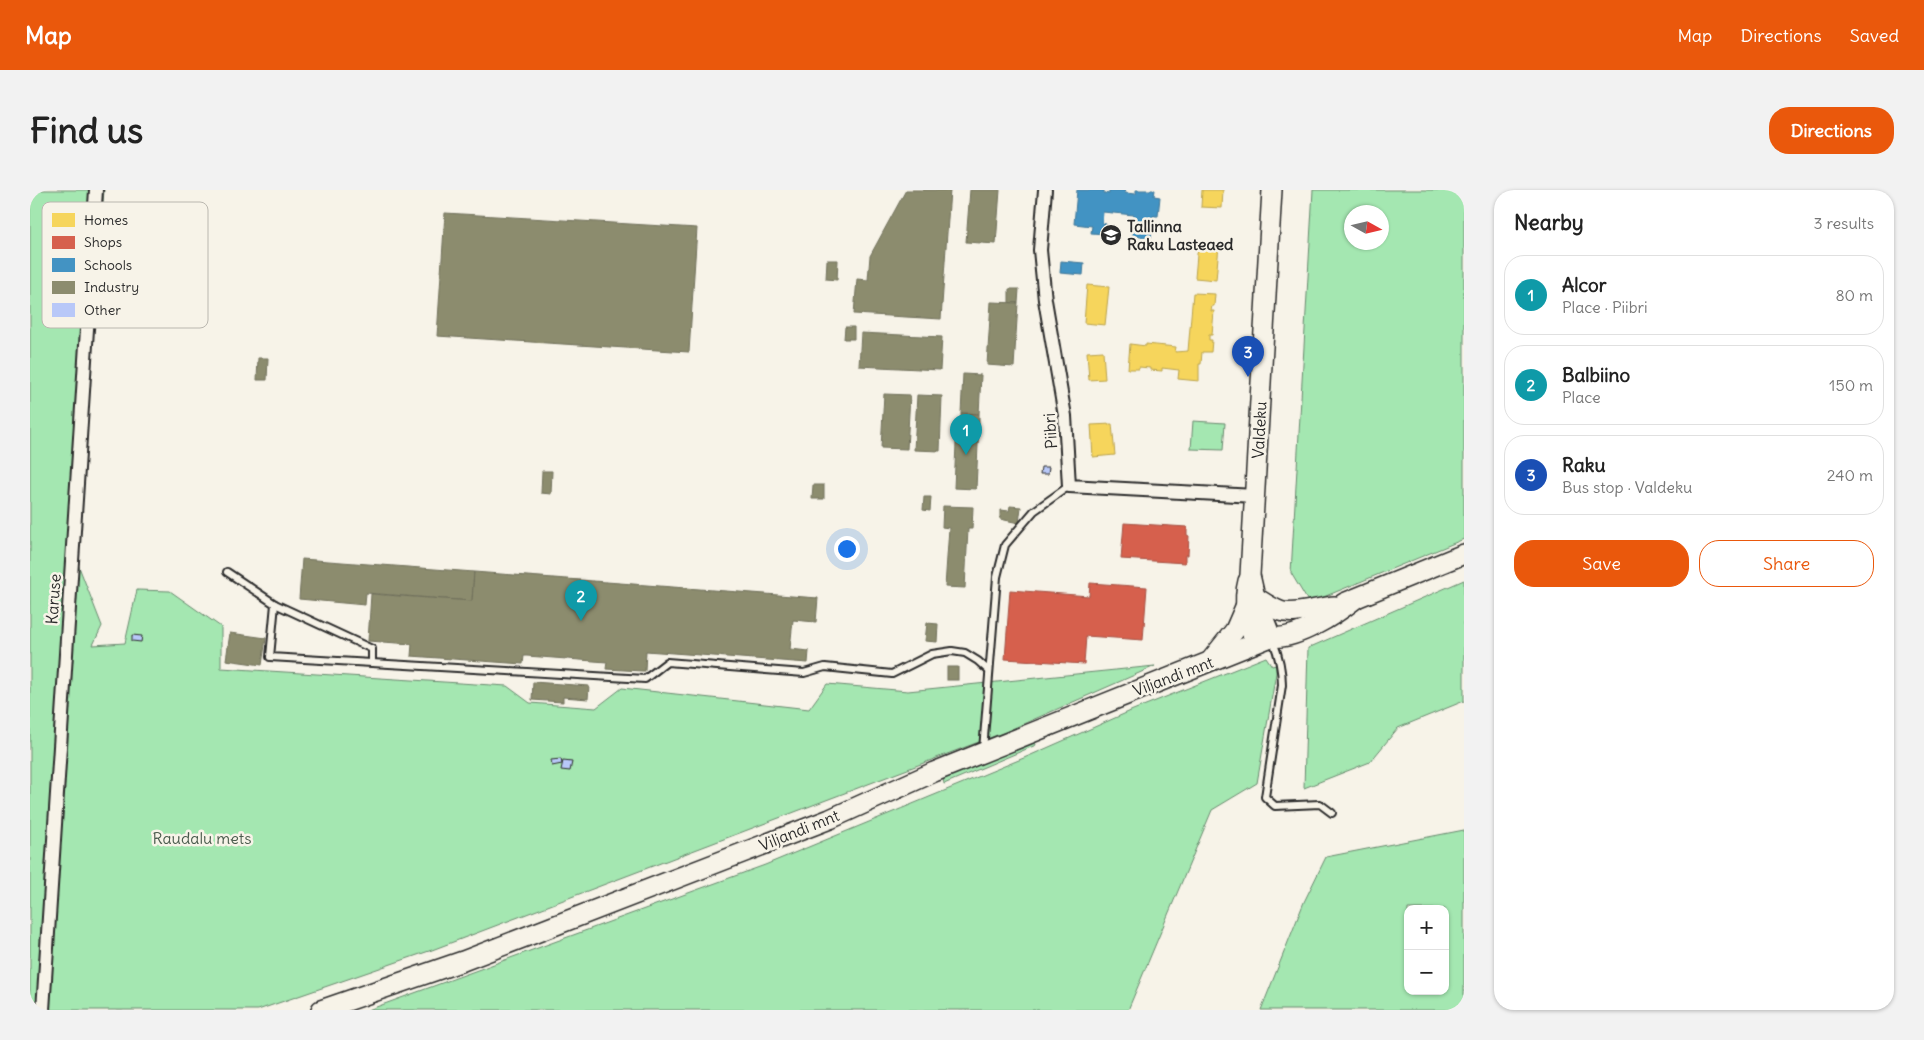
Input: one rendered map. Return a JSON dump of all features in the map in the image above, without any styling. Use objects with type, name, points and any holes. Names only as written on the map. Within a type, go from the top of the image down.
[{"type":"main road","name":"Valdeku","points":[[1250,602],[1244,595],[1250,575],[1272,190]]},
{"type":"main road","name":"Viljandi mnt","points":[[321,1010],[463,961],[830,819],[934,772],[1210,662],[1263,640],[1278,629],[1464,554]]},
{"type":"main road","name":"Viljandi mnt","points":[[1263,640],[1282,639],[1300,631],[1335,615],[1355,599]]},
{"type":"main road","points":[[1250,602],[1284,612],[1295,613],[1320,606],[1335,606]]},
{"type":"main road","points":[[1250,602],[1263,640]]},
{"type":"main road","points":[[1210,662],[1235,630],[1250,602]]},
{"type":"street","name":"Piibri","points":[[1045,190],[1040,250],[1045,300],[1066,416],[1069,486]]},
{"type":"street","name":"Karuse","points":[[43,1010],[87,328]]},
{"type":"street","points":[[1069,486],[1255,496]]},
{"type":"lane","points":[[983,752],[997,577],[1005,545],[1034,511],[1069,486]]},
{"type":"lane","points":[[227,572],[275,604],[372,648],[372,663]]},
{"type":"lane","points":[[275,604],[270,657],[645,680],[667,662],[804,673],[824,667],[892,674],[932,654],[952,651],[965,653],[989,671]]},
{"type":"lane","points":[[1263,640],[1280,659],[1282,685],[1265,797],[1275,806],[1320,804],[1332,813]]},
{"type":"green space","name":"Raudalu mets","points":[[30,190],[104,190],[103,202],[42,202],[42,328],[93,328],[74,554],[102,626],[93,645],[125,643],[137,590],[170,591],[221,627],[221,668],[507,686],[530,703],[596,708],[622,688],[809,709],[827,684],[908,691],[1155,666],[1005,732],[432,950],[258,1010],[30,1010]]},
{"type":"green space","points":[[1313,190],[1464,190],[1464,539],[1309,603],[1291,573]]},
{"type":"green space","points":[[1193,421],[1225,423],[1223,450],[1191,449]]},
{"type":"green space","points":[[1464,580],[1464,701],[1398,728],[1370,762],[1304,788],[1308,648]]},
{"type":"green space","points":[[1266,657],[1272,666],[1276,665],[1276,673],[1257,783],[1212,810],[1128,1010],[368,1010],[765,865],[1031,755],[1133,710]]},
{"type":"green space","points":[[1035,742],[1036,745],[944,784],[943,778],[1002,753]]},
{"type":"green space","points":[[1464,830],[1464,1010],[1261,1010],[1304,902],[1326,857]]},
{"type":"building: Homes","points":[[1202,190],[1223,190],[1222,208],[1201,207]]},
{"type":"building: Homes","points":[[1198,243],[1219,245],[1216,280],[1195,278]]},
{"type":"building: Homes","points":[[1087,285],[1109,287],[1105,325],[1084,323]]},
{"type":"building: Homes","points":[[1193,293],[1215,294],[1214,306],[1212,306],[1211,311],[1214,311],[1212,335],[1209,335],[1209,340],[1212,340],[1211,352],[1202,352],[1201,364],[1199,364],[1199,381],[1178,379],[1179,370],[1162,368],[1162,371],[1139,367],[1139,369],[1128,369],[1130,344],[1176,347],[1175,352],[1188,351]]},
{"type":"building: Homes","points":[[1103,351],[1105,379],[1089,380],[1087,352]]},
{"type":"building: Homes","points":[[1112,424],[1115,455],[1093,457],[1091,425]]},
{"type":"building: Shops","points":[[1124,523],[1187,527],[1187,535],[1189,536],[1188,555],[1185,555],[1185,563],[1121,559]]},
{"type":"building: Shops","points":[[1090,583],[1147,587],[1143,640],[1086,636],[1084,664],[1005,659],[1010,590],[1089,596]]},
{"type":"building: Schools","points":[[1077,190],[1104,190],[1104,193],[1109,194],[1109,190],[1124,190],[1125,193],[1136,194],[1136,190],[1155,190],[1154,196],[1160,197],[1158,216],[1153,216],[1151,238],[1132,236],[1134,215],[1103,212],[1102,223],[1106,224],[1106,234],[1091,233],[1092,226],[1074,224]]},
{"type":"building: Schools","points":[[1061,261],[1084,263],[1083,275],[1060,273]]},
{"type":"building: Industry","points":[[906,190],[950,190],[941,319],[854,314],[857,279],[868,280],[870,256]]},
{"type":"building: Industry","points":[[970,190],[1000,190],[996,244],[966,242]]},
{"type":"building: Industry","points":[[445,213],[697,228],[689,352],[437,336]]},
{"type":"building: Industry","points":[[827,260],[838,260],[837,280],[826,279]]},
{"type":"building: Industry","points":[[1009,289],[1019,289],[1018,303],[1009,303]]},
{"type":"building: Industry","points":[[991,302],[1018,303],[1014,367],[987,365]]},
{"type":"building: Industry","points":[[845,327],[854,327],[854,339],[844,339]]},
{"type":"building: Industry","points":[[861,333],[942,337],[940,370],[859,366]]},
{"type":"building: Industry","points":[[258,358],[268,358],[267,380],[257,380]]},
{"type":"building: Industry","points":[[963,374],[981,375],[979,414],[961,413]]},
{"type":"building: Industry","points":[[884,394],[910,395],[907,449],[881,448]]},
{"type":"building: Industry","points":[[917,395],[942,396],[940,451],[914,450]]},
{"type":"building: Industry","points":[[961,413],[979,414],[979,423],[961,422]]},
{"type":"building: Industry","points":[[957,422],[979,423],[976,489],[954,488]]},
{"type":"building: Industry","points":[[542,471],[552,471],[551,494],[541,493]]},
{"type":"building: Industry","points":[[813,485],[824,485],[824,499],[812,499]]},
{"type":"building: Industry","points":[[924,497],[931,497],[930,511],[923,510]]},
{"type":"building: Industry","points":[[943,506],[973,507],[972,529],[968,529],[965,588],[945,587],[949,528],[942,527]]},
{"type":"building: Industry","points":[[1010,506],[1021,507],[1019,523],[1000,519],[1000,510],[1009,511]]},
{"type":"building: Industry","points":[[302,559],[474,572],[472,601],[366,593],[365,605],[299,599]]},
{"type":"building: Industry","points":[[474,572],[818,598],[816,622],[793,620],[790,649],[809,651],[808,663],[646,651],[645,671],[642,671],[606,669],[607,662],[527,656],[524,656],[523,664],[411,656],[412,644],[368,641],[371,594],[472,601]]},
{"type":"building: Industry","points":[[927,623],[938,624],[937,642],[925,641]]},
{"type":"building: Industry","points":[[230,633],[266,638],[262,665],[226,660]]},
{"type":"building: Industry","points":[[947,667],[958,667],[958,680],[947,680]]},
{"type":"building: Industry","points":[[533,682],[589,686],[588,699],[563,697],[563,702],[532,700]]},
{"type":"building: Other","points":[[1041,467],[1049,467],[1048,474],[1040,474]]},
{"type":"building: Other","points":[[132,635],[142,636],[141,642],[132,641]]},
{"type":"building: Other","points":[[561,759],[562,764],[552,766],[551,760]]},
{"type":"building: Other","points":[[563,761],[572,762],[570,771],[561,770]]},
{"type":"place","name":"Tallinna Raku Lasteaed","points":[[1111,235]]},
{"type":"place","name":"Raku","points":[[1248,377]]},
{"type":"place","name":"Alcor","points":[[966,455]]},
{"type":"place","name":"Balbiino","points":[[581,621]]}]
